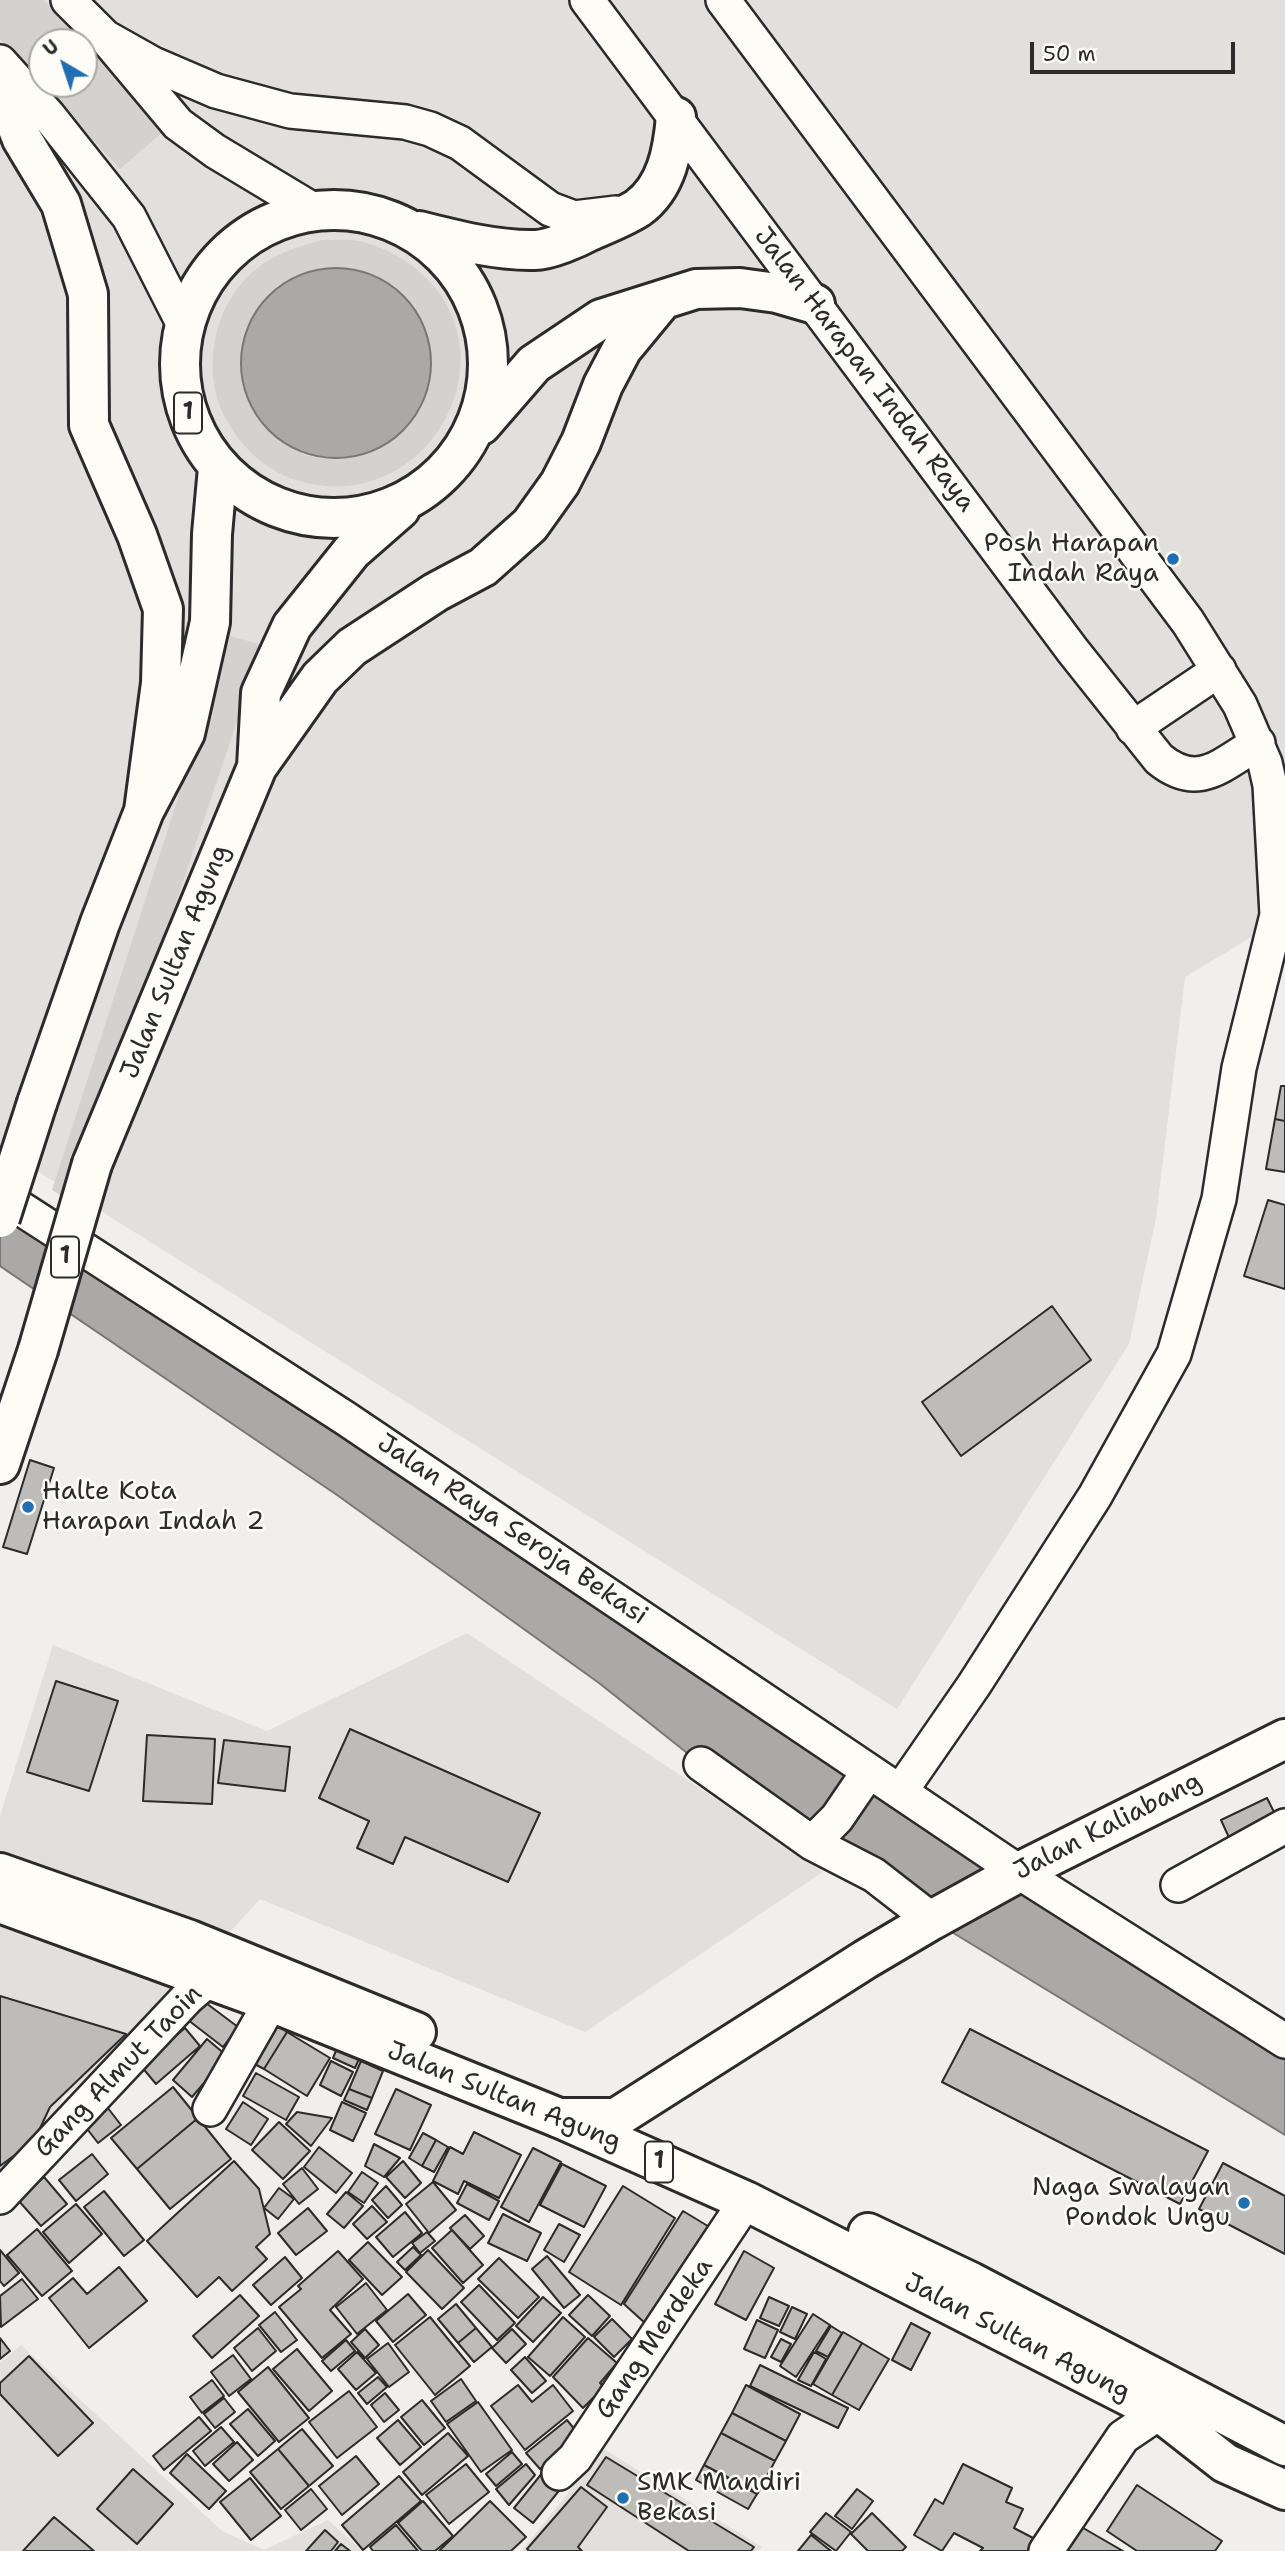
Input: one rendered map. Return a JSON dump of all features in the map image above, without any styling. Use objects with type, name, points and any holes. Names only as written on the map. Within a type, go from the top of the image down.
[{"type":"main road","points":[[0,83],[22,139],[61,204],[85,277],[88,294],[89,425],[137,535],[163,609],[161,683],[144,811]]},
{"type":"main road","points":[[413,229],[460,241],[537,251],[580,236],[636,209],[646,201],[660,182],[673,152],[676,117]]},
{"type":"main road","name":"1","points":[[313,210],[365,211],[413,229],[453,262],[477,299],[489,341],[489,385],[471,437],[447,470],[409,500],[365,517],[310,518],[260,501],[218,468],[197,437],[183,401],[179,363],[184,325],[202,284],[231,249],[270,224],[313,210]]},
{"type":"main road","points":[[471,437],[534,364],[601,319],[660,303],[696,289],[740,288],[777,293],[816,304]]},
{"type":"main road","points":[[257,767],[320,678],[352,647],[436,592],[483,567],[530,525],[560,483],[581,442],[603,385],[622,349],[660,303]]},
{"type":"main road","name":"1","points":[[0,1218],[100,923],[144,811],[185,733],[210,622],[212,534],[218,468]]},
{"type":"main road","name":"Jalan Sultan Agung","points":[[0,1464],[92,1164],[257,767],[261,693],[292,626],[352,551],[409,500]]},
{"type":"main road","name":"Jalan Kaliabang","points":[[616,2118],[932,1920],[1010,1876],[1285,1739]]},
{"type":"main road","name":"Jalan Sultan Agung","points":[[0,1873],[67,1899],[190,1940],[534,2080],[823,2211],[971,2282],[1285,2446]]},
{"type":"main road","name":"Jalan Sultan Agung","points":[[0,1903],[271,2002],[559,2118],[746,2201],[1160,2412],[1225,2463],[1285,2490]]},
{"type":"main road","points":[[559,2118],[616,2118]]},
{"type":"street","points":[[68,0],[105,37],[178,124],[215,151],[313,210]]},
{"type":"street","name":"Jalan Harapan Indah Raya","points":[[587,0],[1065,640],[1158,759],[1184,775],[1210,772],[1258,743]]},
{"type":"street","points":[[723,0],[1161,586],[1219,670],[1258,743],[1270,785],[1277,915],[1239,1068],[1219,1199],[1174,1354],[1089,1506],[974,1685],[900,1792]]},
{"type":"street","points":[[105,37],[153,64],[216,91],[290,111],[405,122],[430,129],[460,143],[550,209],[574,218],[598,217],[636,209]]},
{"type":"street","points":[[0,62],[48,115],[130,217],[184,325]]},
{"type":"street","points":[[1133,728],[1219,670]]},
{"type":"street","name":"Jalan Raya Seroja Bekasi","points":[[0,1195],[345,1418],[867,1775],[900,1792],[1010,1876],[1285,2041]]},
{"type":"street","points":[[701,1764],[812,1843],[873,1875],[932,1920]]},
{"type":"street","points":[[812,1843],[836,1818],[867,1775]]},
{"type":"street","points":[[1178,1885],[1285,1826]]},
{"type":"street","name":"Gang Almut Taoin","points":[[0,2197],[171,2015],[210,1978]]},
{"type":"street","points":[[210,2109],[271,2002]]},
{"type":"street","name":"Gang Merdeka","points":[[559,2473],[575,2458],[746,2201]]},
{"type":"street","points":[[1046,2551],[1123,2437],[1160,2412]]},
{"type":"shaded area","points":[[0,0],[1285,0],[1285,917],[1185,977],[1156,1218],[1129,1344],[897,1709],[0,1148]]},
{"type":"shaded area","points":[[0,0],[44,0],[70,28],[28,28],[28,69],[0,39]]},
{"type":"shaded area","points":[[98,58],[165,130],[120,169],[54,98],[98,98]]},
{"type":"shaded area","points":[[322,240],[359,241],[380,247],[411,265],[442,298],[458,335],[460,374],[449,412],[427,446],[396,471],[356,485],[297,481],[261,461],[233,431],[218,401],[214,381],[215,340],[229,301],[241,285],[255,270],[271,259]],"holes":[[[431,373],[425,399],[417,415],[391,441],[375,450],[339,459],[321,458],[303,454],[279,441]]]},
{"type":"shaded area","points":[[336,268],[372,275],[403,296],[424,327],[431,363],[424,399],[403,430],[372,451],[336,458],[300,451],[269,430],[248,399],[241,363],[248,327],[269,296],[300,275]]},
{"type":"shaded area","points":[[230,636],[263,645],[74,1204],[52,1190]]},
{"type":"shaded area","points":[[0,1196],[1285,2041],[1285,2135],[932,1920],[701,1764],[599,1683],[337,1495],[0,1266]]},
{"type":"shaded area","points":[[467,1633],[824,1871],[585,2032],[260,1899],[114,2059],[63,2097],[45,2137],[0,2175],[0,1816],[53,1645],[267,1731]]},
{"type":"shaded area","points":[[21,2345],[222,2531],[264,2550],[328,2520],[363,2551],[0,2551],[0,2363]]},
{"type":"shaded area","name":"SMK Mandiri Bekasi","points":[[604,2449],[762,2547],[758,2551],[521,2551]]},
{"type":"building","points":[[1281,1086],[1285,1086],[1285,1121],[1275,1119]]},
{"type":"building","points":[[1275,1119],[1285,1121],[1285,1172],[1266,1169]]},
{"type":"building","points":[[1268,1200],[1285,1205],[1285,1289],[1244,1276]]},
{"type":"building","points":[[1052,1306],[1091,1360],[961,1456],[922,1402]]},
{"type":"building","name":"Halte Kota Harapan Indah 2","points":[[30,1460],[54,1468],[27,1554],[3,1547]]},
{"type":"building","points":[[56,1681],[118,1701],[89,1791],[27,1772]]},
{"type":"building","points":[[350,1729],[540,1813],[508,1882],[405,1837],[393,1864],[357,1848],[369,1821],[319,1798]]},
{"type":"building","points":[[147,1735],[215,1739],[212,1804],[143,1801]]},
{"type":"building","points":[[224,1740],[290,1747],[285,1791],[218,1783]]},
{"type":"building","points":[[1267,1798],[1278,1820],[1231,1842],[1221,1820]]},
{"type":"building","points":[[194,1994],[238,2027],[223,2047],[179,2013]]},
{"type":"building","points":[[0,1996],[126,2034],[50,2107],[34,2141],[0,2166]]},
{"type":"building","points":[[273,2022],[287,2032],[264,2069],[249,2061]]},
{"type":"building","points":[[185,2028],[200,2046],[156,2084],[141,2066]]},
{"type":"building","points":[[970,2029],[1208,2151],[1180,2204],[942,2082]]},
{"type":"building","points":[[287,2032],[330,2058],[307,2096],[264,2069]]},
{"type":"building","points":[[207,2039],[227,2056],[192,2097],[173,2080]]},
{"type":"building","points":[[340,2041],[363,2050],[355,2068],[333,2058]]},
{"type":"building","points":[[331,2061],[353,2072],[341,2096],[320,2085]]},
{"type":"building","points":[[361,2061],[383,2071],[372,2098],[349,2089]]},
{"type":"building","points":[[256,2073],[299,2097],[286,2120],[243,2096]]},
{"type":"building","points":[[173,2087],[198,2118],[137,2169],[111,2138]]},
{"type":"building","points":[[349,2089],[372,2098],[367,2110],[344,2100]]},
{"type":"building","points":[[396,2089],[431,2105],[410,2150],[375,2134]]},
{"type":"building","points":[[243,2102],[268,2119],[251,2145],[226,2129]]},
{"type":"building","points":[[342,2102],[366,2113],[353,2141],[330,2130]]},
{"type":"building","points":[[104,2103],[121,2125],[98,2143],[81,2121]]},
{"type":"building","points":[[297,2112],[332,2118],[311,2146],[286,2124]]},
{"type":"building","points":[[198,2118],[231,2159],[170,2209],[137,2169]]},
{"type":"building","points":[[279,2122],[310,2151],[283,2179],[252,2150]]},
{"type":"building","points":[[474,2132],[521,2155],[499,2198],[464,2181],[458,2194],[433,2181],[450,2147],[463,2154]]},
{"type":"building","points":[[423,2133],[436,2140],[422,2166],[409,2158]]},
{"type":"building","points":[[436,2140],[448,2147],[434,2172],[422,2166]]},
{"type":"building","points":[[374,2144],[400,2158],[384,2177],[365,2166]]},
{"type":"building","points":[[319,2147],[352,2173],[336,2193],[304,2167]]},
{"type":"building","points":[[533,2148],[561,2162],[529,2222],[501,2207]]},
{"type":"building","points":[[92,2154],[108,2174],[76,2201],[59,2180]]},
{"type":"building","points":[[234,2161],[259,2189],[270,2234],[256,2247],[267,2259],[232,2291],[219,2277],[197,2297],[147,2241]]},
{"type":"building","points":[[403,2161],[421,2183],[405,2198],[386,2177]]},
{"type":"building","name":"Naga Swalayan Pondok Ungu","points":[[1223,2163],[1285,2196],[1285,2254],[1199,2209]]},
{"type":"building","points":[[562,2164],[606,2186],[584,2227],[540,2205]]},
{"type":"building","points":[[302,2168],[318,2189],[299,2204],[283,2184]]},
{"type":"building","points":[[362,2172],[378,2183],[364,2203],[348,2192]]},
{"type":"building","points":[[44,2177],[67,2204],[41,2226],[18,2200]]},
{"type":"building","points":[[433,2182],[456,2210],[429,2233],[406,2204]]},
{"type":"building","points":[[467,2184],[499,2201],[489,2220],[457,2203]]},
{"type":"building","points":[[386,2186],[402,2205],[388,2218],[372,2200]]},
{"type":"building","points":[[623,2186],[675,2218],[621,2305],[569,2272]]},
{"type":"building","points":[[279,2188],[294,2199],[278,2219],[264,2208]]},
{"type":"building","points":[[104,2191],[144,2240],[124,2256],[84,2207]]},
{"type":"building","points":[[346,2192],[363,2206],[344,2228],[327,2214]]},
{"type":"building","points":[[76,2204],[102,2234],[69,2263],[43,2232]]},
{"type":"building","points":[[372,2206],[387,2222],[367,2239],[353,2224]]},
{"type":"building","points":[[308,2208],[327,2231],[296,2255],[278,2233]]},
{"type":"building","points":[[683,2211],[721,2234],[657,2334],[624,2304]]},
{"type":"building","points":[[405,2212],[422,2233],[393,2257],[376,2237]]},
{"type":"building","points":[[503,2214],[541,2233],[527,2261],[488,2243]]},
{"type":"building","points":[[465,2215],[484,2236],[470,2249],[450,2228]]},
{"type":"building","points":[[559,2224],[580,2235],[564,2262],[544,2250]]},
{"type":"building","points":[[37,2229],[72,2271],[42,2296],[7,2255]]},
{"type":"building","points":[[452,2230],[483,2265],[463,2283],[432,2248]]},
{"type":"building","points":[[427,2232],[435,2241],[420,2253],[412,2243]]},
{"type":"building","points":[[368,2242],[402,2277],[382,2295],[349,2260]]},
{"type":"building","points":[[413,2247],[421,2255],[405,2270],[397,2262]]},
{"type":"building","points":[[0,2250],[19,2273],[4,2286],[0,2281]]},
{"type":"building","points":[[428,2250],[464,2288],[442,2309],[406,2272]]},
{"type":"building","points":[[338,2251],[363,2279],[330,2310],[351,2334],[322,2358],[279,2307],[301,2289],[298,2286]]},
{"type":"building","points":[[744,2251],[774,2268],[746,2320],[715,2304]]},
{"type":"building","points":[[547,2256],[580,2295],[564,2308],[532,2269]]},
{"type":"building","points":[[285,2257],[302,2278],[271,2305],[253,2285]]},
{"type":"building","points":[[499,2258],[539,2297],[518,2318],[478,2279]]},
{"type":"building","points":[[119,2267],[147,2301],[89,2348],[49,2298],[73,2278],[87,2294]]},
{"type":"building","points":[[22,2279],[38,2299],[1,2327],[0,2296]]},
{"type":"building","points":[[366,2283],[387,2310],[357,2334],[336,2307]]},
{"type":"building","points":[[479,2285],[515,2323],[497,2340],[461,2302]]},
{"type":"building","points":[[408,2294],[426,2315],[393,2342],[376,2321]]},
{"type":"building","points":[[240,2295],[259,2316],[212,2358],[193,2336]]},
{"type":"building","points":[[588,2295],[610,2316],[592,2336],[569,2315]]},
{"type":"building","points":[[543,2297],[561,2313],[533,2342],[516,2326]]},
{"type":"building","points":[[769,2297],[789,2306],[779,2326],[760,2318]]},
{"type":"building","points":[[456,2304],[476,2328],[458,2343],[438,2319]]},
{"type":"building","points":[[792,2307],[807,2314],[795,2339],[780,2332]]},
{"type":"building","points":[[275,2312],[297,2340],[281,2352],[259,2325]]},
{"type":"building","points":[[813,2314],[830,2325],[796,2377],[780,2366]]},
{"type":"building","points":[[430,2317],[470,2366],[435,2395],[395,2345]]},
{"type":"building","points":[[563,2317],[585,2337],[550,2376],[528,2357]]},
{"type":"building","points":[[612,2319],[632,2339],[614,2357],[594,2337]]},
{"type":"building","points":[[757,2320],[778,2330],[765,2358],[744,2349]]},
{"type":"building","points":[[911,2323],[930,2333],[911,2370],[892,2360]]},
{"type":"building","points":[[831,2326],[842,2333],[828,2357],[816,2351]]},
{"type":"building","points":[[258,2328],[276,2351],[252,2371],[234,2348]]},
{"type":"building","points":[[476,2328],[492,2347],[474,2362],[458,2343]]},
{"type":"building","points":[[365,2329],[379,2345],[365,2358],[351,2342]]},
{"type":"building","points":[[512,2329],[526,2344],[506,2363],[492,2348]]},
{"type":"building","points":[[843,2332],[862,2343],[832,2395],[813,2384]]},
{"type":"building","points":[[0,2338],[10,2351],[0,2359]]},
{"type":"building","points":[[588,2338],[617,2363],[600,2383],[604,2387],[583,2408],[553,2377]]},
{"type":"building","points":[[781,2339],[791,2344],[781,2362],[771,2357]]},
{"type":"building","points":[[346,2340],[355,2351],[331,2371],[322,2361]]},
{"type":"building","points":[[388,2343],[409,2372],[389,2387],[367,2359]]},
{"type":"building","points":[[862,2343],[889,2359],[859,2410],[832,2395]]},
{"type":"building","points":[[297,2349],[332,2391],[309,2411],[273,2369]]},
{"type":"building","points":[[357,2352],[376,2373],[356,2390],[338,2369]]},
{"type":"building","points":[[814,2352],[826,2359],[811,2386],[798,2380]]},
{"type":"building","points":[[233,2355],[251,2379],[229,2396],[211,2372]]},
{"type":"building","points":[[29,2356],[93,2423],[58,2456],[0,2394],[0,2383]]},
{"type":"building","points":[[525,2357],[546,2381],[532,2393],[511,2370]]},
{"type":"building","points":[[760,2365],[848,2408],[838,2428],[750,2386]]},
{"type":"building","points":[[268,2367],[309,2418],[279,2442],[238,2392]]},
{"type":"building","points":[[378,2377],[387,2387],[367,2404],[358,2393]]},
{"type":"building","points":[[461,2379],[476,2401],[446,2422],[431,2401]]},
{"type":"building","points":[[212,2380],[224,2396],[202,2413],[190,2397]]},
{"type":"building","points":[[518,2385],[532,2402],[553,2385],[573,2411],[525,2450],[491,2406]]},
{"type":"building","points":[[746,2385],[800,2414],[786,2441],[732,2413]]},
{"type":"building","points":[[349,2391],[377,2427],[337,2458],[309,2422]]},
{"type":"building","points":[[385,2393],[399,2410],[384,2422],[371,2405]]},
{"type":"building","points":[[224,2398],[235,2412],[215,2428],[204,2414]]},
{"type":"building","points":[[422,2400],[445,2428],[424,2445],[401,2417]]},
{"type":"building","points":[[478,2402],[512,2450],[481,2472],[447,2424]]},
{"type":"building","points":[[248,2409],[275,2441],[258,2456],[230,2424]]},
{"type":"building","points":[[732,2413],[786,2441],[775,2461],[721,2433]]},
{"type":"building","points":[[199,2417],[211,2431],[164,2470],[153,2456]]},
{"type":"building","points":[[398,2420],[421,2447],[400,2465],[377,2438]]},
{"type":"building","points":[[567,2420],[580,2436],[540,2469],[526,2453]]},
{"type":"building","points":[[221,2427],[234,2442],[205,2466],[193,2451]]},
{"type":"building","points":[[302,2429],[333,2466],[309,2486],[278,2449]]},
{"type":"building","points":[[448,2433],[468,2456],[422,2495],[403,2472]]},
{"type":"building","points":[[721,2433],[775,2461],[758,2493],[704,2465]]},
{"type":"building","points":[[237,2442],[253,2460],[229,2481],[213,2464]]},
{"type":"building","points":[[278,2449],[309,2486],[281,2509],[250,2472]]},
{"type":"building","points":[[512,2452],[522,2464],[496,2486],[486,2474]]},
{"type":"building","points":[[187,2454],[226,2491],[209,2509],[170,2473]]},
{"type":"building","points":[[356,2456],[379,2484],[342,2515],[319,2486]]},
{"type":"building","points":[[606,2457],[754,2547],[751,2551],[689,2551],[587,2485]]},
{"type":"building","points":[[466,2464],[489,2492],[449,2524],[426,2495]]},
{"type":"building","points":[[526,2464],[535,2475],[509,2505],[496,2489]]},
{"type":"building","points":[[963,2464],[1012,2488],[1006,2502],[1023,2509],[1014,2528],[1035,2539],[1028,2551],[980,2551],[983,2548],[954,2533],[942,2551],[914,2535],[935,2499],[943,2504]]},
{"type":"building","points":[[704,2465],[757,2494],[748,2509],[696,2480]]},
{"type":"building","points":[[547,2467],[566,2482],[533,2523],[514,2508]]},
{"type":"building","points":[[133,2469],[173,2504],[137,2544],[97,2509]]},
{"type":"building","points":[[399,2476],[421,2501],[363,2550],[342,2525]]},
{"type":"building","points":[[250,2478],[281,2516],[251,2540],[220,2502]]},
{"type":"building","points":[[1137,2485],[1222,2541],[1215,2551],[1137,2551],[1107,2531]]},
{"type":"building","points":[[581,2487],[607,2507],[578,2547],[582,2551],[529,2551],[527,2549]]},
{"type":"building","points":[[311,2489],[327,2509],[301,2530],[285,2510]]},
{"type":"building","points":[[857,2489],[873,2501],[852,2529],[835,2516]]},
{"type":"building","points":[[423,2501],[453,2536],[435,2551],[422,2551],[398,2523]]},
{"type":"building","points":[[490,2501],[526,2537],[511,2551],[439,2551]]},
{"type":"building","points":[[826,2513],[851,2532],[836,2551],[810,2532]]},
{"type":"building","points":[[872,2513],[906,2547],[902,2551],[868,2551],[851,2534]]},
{"type":"building","points":[[54,2517],[94,2551],[23,2551]]},
{"type":"building","points":[[396,2525],[418,2551],[373,2551],[370,2547]]},
{"type":"building","points":[[1078,2525],[1123,2551],[1063,2551]]},
{"type":"building","points":[[325,2530],[338,2542],[331,2551],[306,2551]]},
{"type":"building","points":[[811,2535],[831,2551],[798,2551]]},
{"type":"building","points":[[341,2544],[350,2551],[335,2551]]},
{"type":"place","name":"Posh Harapan Indah Raya","points":[[1173,559]]},
{"type":"place","name":"Halte Kota Harapan Indah 2","points":[[28,1507]]},
{"type":"place","name":"Naga Swalayan Pondok Ungu","points":[[1244,2203]]},
{"type":"place","name":"SMK Mandiri Bekasi","points":[[623,2498]]}]
